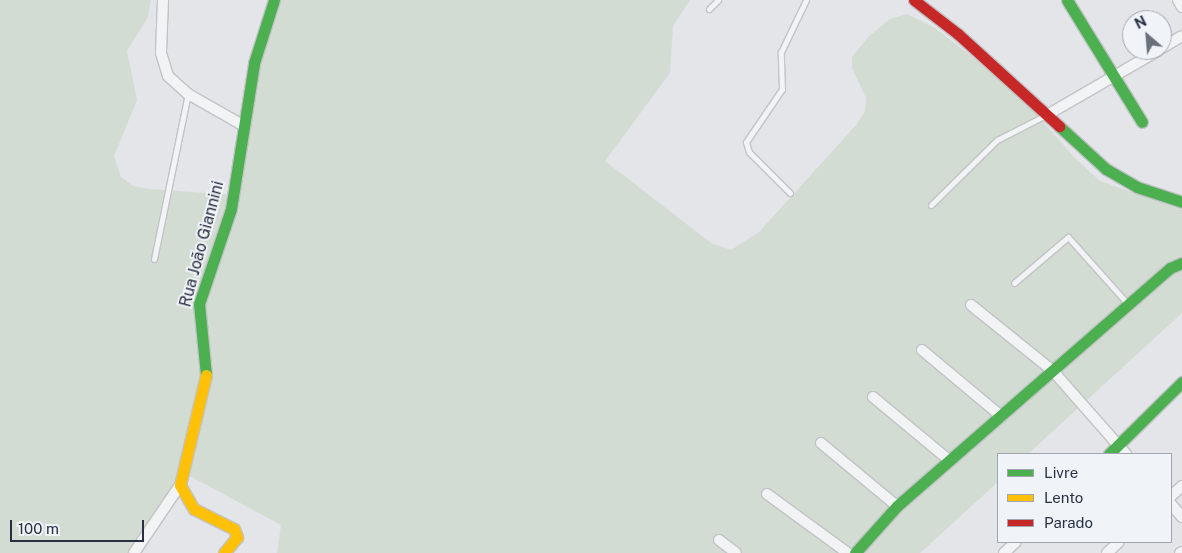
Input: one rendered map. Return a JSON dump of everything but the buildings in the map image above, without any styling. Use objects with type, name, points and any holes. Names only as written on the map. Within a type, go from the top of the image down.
[{"type":"street","points":[[163,0],[163,66],[188,94],[244,126]]},
{"type":"street","name":"Rua João Giannini","points":[[180,485],[206,376],[199,304],[231,209],[254,63],[274,0]]},
{"type":"street","points":[[914,0],[958,34],[1118,178],[1182,202]]},
{"type":"street","points":[[1067,0],[1142,122]]},
{"type":"street","points":[[1178,0],[1182,7]]},
{"type":"street","points":[[1047,115],[1114,79],[1144,60]]},
{"type":"street","points":[[856,553],[897,506],[1002,417],[1170,268],[1182,264]]},
{"type":"street","points":[[971,305],[1053,371],[1125,453]]},
{"type":"street","points":[[922,350],[1002,417]]},
{"type":"street","points":[[1109,453],[1182,382]]},
{"type":"street","points":[[873,397],[949,460]]},
{"type":"street","points":[[821,444],[897,506]]},
{"type":"street","points":[[134,553],[180,485],[194,509],[234,529],[237,537],[224,553]]},
{"type":"street","points":[[1172,495],[1182,486]]},
{"type":"street","points":[[767,494],[848,553]]},
{"type":"street","points":[[1172,505],[1182,517]]},
{"type":"street","points":[[719,540],[736,553]]},
{"type":"street","points":[[1004,553],[1015,543]]},
{"type":"street","points":[[1106,553],[1118,543]]},
{"type":"lane","points":[[709,9],[718,0]]},
{"type":"lane","points":[[790,193],[750,152],[746,142],[752,127],[782,89],[781,52],[806,0]]},
{"type":"lane","points":[[154,259],[188,94]]},
{"type":"lane","points":[[932,205],[997,140],[1047,115]]},
{"type":"lane","points":[[1014,283],[1068,237],[1128,304]]},
{"type":"shaded area","points":[[0,0],[151,0],[148,17],[127,51],[137,100],[114,156],[121,177],[133,186],[149,189],[235,195],[254,65],[280,0],[690,0],[673,26],[670,73],[605,161],[711,243],[731,250],[759,232],[857,124],[865,111],[866,98],[852,68],[852,57],[869,36],[890,19],[907,14],[935,28],[1015,90],[1075,158],[1100,181],[1182,210],[1182,313],[1029,453],[997,453],[997,483],[920,553],[277,553],[281,525],[190,476],[154,518],[134,553],[0,553]]},
{"type":"traffic: fast","points":[[206,375],[199,304],[231,209],[254,63],[274,0]]},
{"type":"traffic: fast","points":[[1067,0],[1142,122]]},
{"type":"traffic: fast","points":[[1059,126],[1106,169],[1137,187],[1182,202]]},
{"type":"traffic: fast","points":[[855,553],[897,506],[1170,268],[1182,263]]},
{"type":"traffic: fast","points":[[1110,453],[1182,382]]},
{"type":"traffic: slow","points":[[206,375],[180,485],[194,509],[234,529],[237,537],[224,553]]},
{"type":"traffic: jam","points":[[914,0],[958,34],[1059,126]]}]
